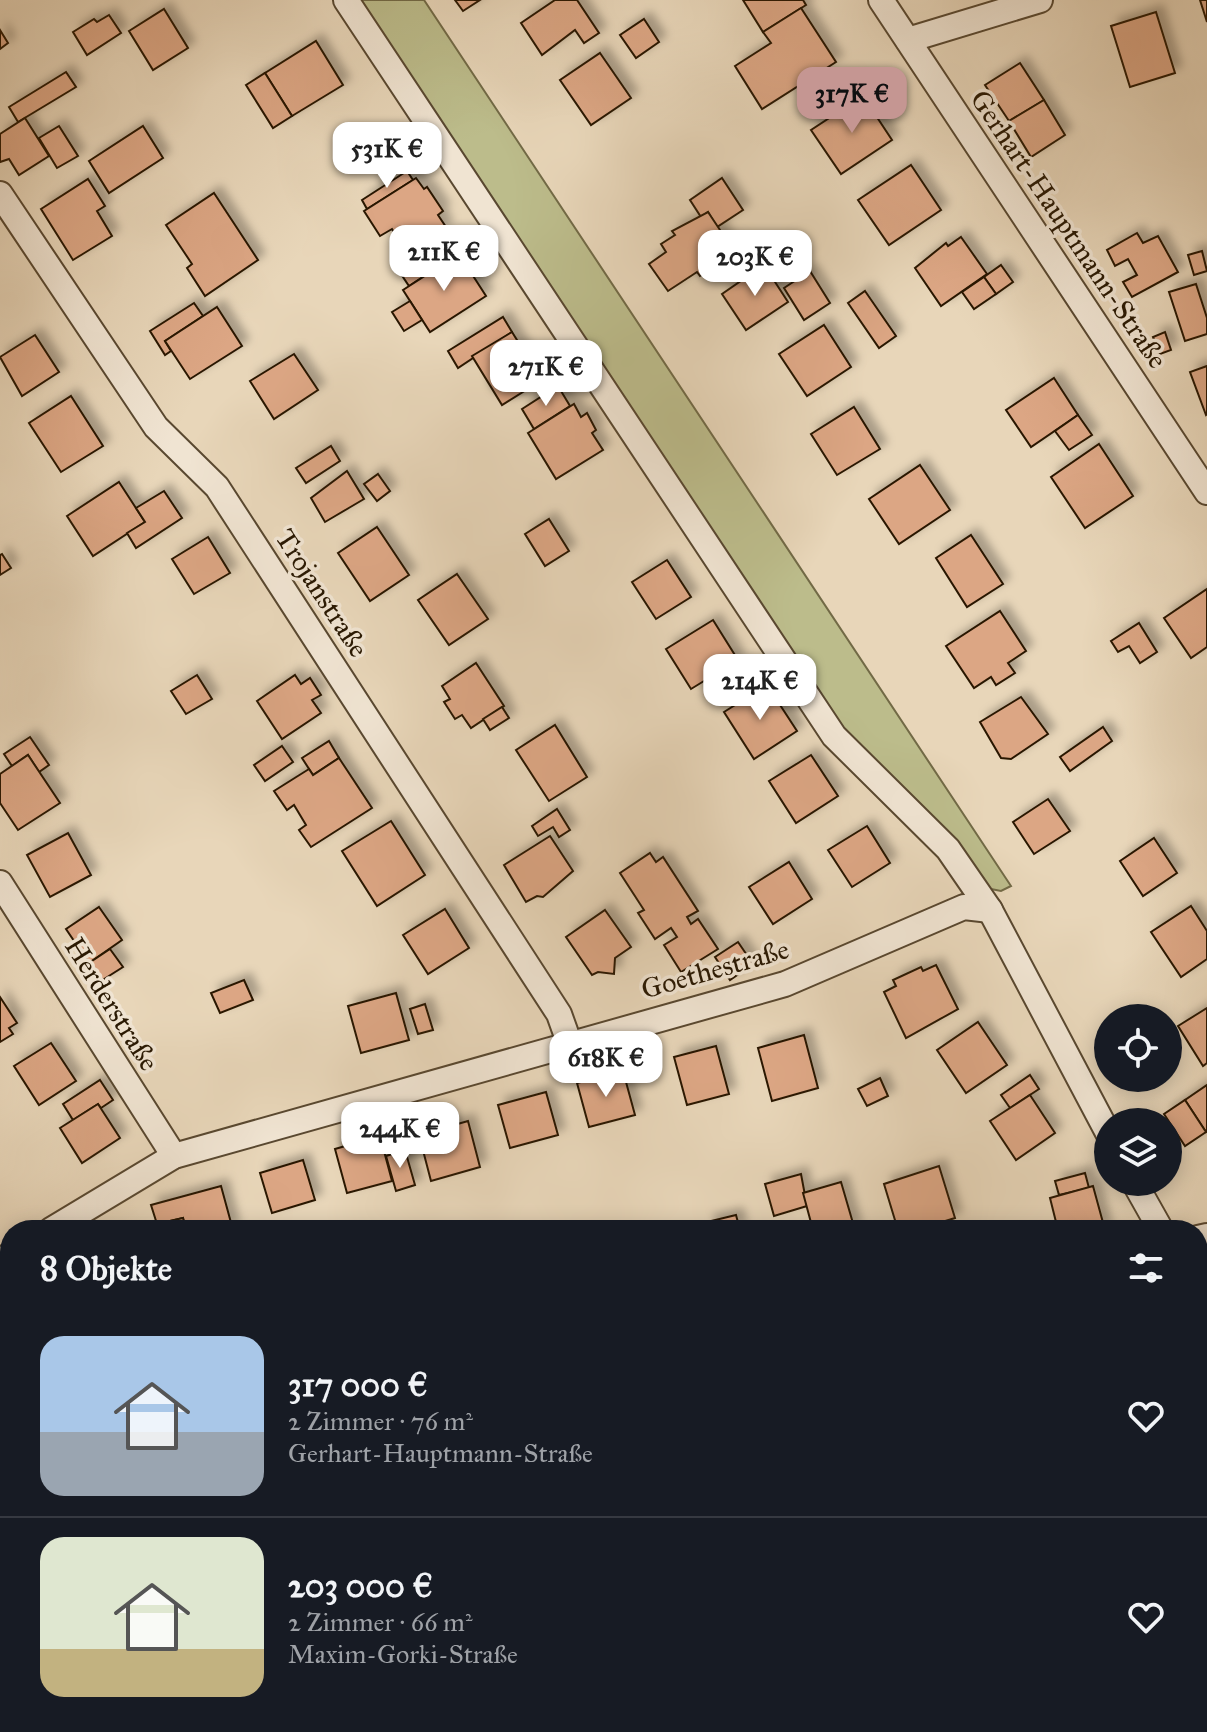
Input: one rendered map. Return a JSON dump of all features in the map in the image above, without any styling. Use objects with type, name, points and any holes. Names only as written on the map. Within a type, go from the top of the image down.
[{"type":"street","points":[[346,0],[834,736],[948,849],[990,910],[1095,1108]]},
{"type":"street","name":"Gerhart-Hauptmann-Straße","points":[[881,0],[1207,492]]},
{"type":"street","points":[[908,40],[1040,0]]},
{"type":"street","name":"Trojanstraße","points":[[0,194],[156,427],[217,487],[559,1014],[569,1042]]},
{"type":"street","name":"Herderstraße","points":[[0,883],[174,1156]]},
{"type":"street","name":"Goethestraße","points":[[68,1220],[174,1156],[569,1042],[785,984],[964,907],[990,910]]},
{"type":"street","points":[[1142,1196],[1155,1220]]},
{"type":"green space","points":[[358,0],[424,0],[1011,886],[1001,891],[986,888],[959,845],[843,728]]},
{"type":"building","points":[[455,0],[480,0],[463,11]]},
{"type":"building","points":[[555,0],[577,0],[599,33],[584,43],[575,30],[542,55],[521,23]]},
{"type":"building","points":[[743,0],[803,0],[806,5],[763,32]]},
{"type":"building","points":[[1200,0],[1207,0],[1207,22]]},
{"type":"building","points":[[801,8],[836,62],[762,109],[735,66],[771,43],[763,32]]},
{"type":"building","points":[[164,9],[188,48],[153,70],[129,31]]},
{"type":"building","points":[[1156,12],[1175,73],[1130,87],[1111,26]]},
{"type":"building","points":[[109,15],[121,33],[87,55],[73,32],[94,19],[97,22]]},
{"type":"building","points":[[644,19],[659,42],[636,58],[620,35]]},
{"type":"building","points":[[0,30],[8,43],[0,49]]},
{"type":"building","points":[[316,41],[343,85],[292,116],[265,73]]},
{"type":"building","points":[[600,53],[631,98],[591,125],[560,80]]},
{"type":"building","points":[[1020,63],[1044,100],[1009,121],[985,85]]},
{"type":"building","points":[[66,72],[76,87],[18,122],[9,107]]},
{"type":"building","points":[[265,73],[292,116],[273,128],[246,85]]},
{"type":"building","points":[[863,96],[892,140],[841,174],[811,130]]},
{"type":"building","points":[[1044,100],[1065,135],[1031,157],[1009,121]]},
{"type":"building","points":[[25,118],[49,156],[19,175],[9,159],[0,162],[0,134]]},
{"type":"building","points":[[59,126],[78,156],[57,168],[39,138]]},
{"type":"building","points":[[143,126],[163,158],[109,193],[89,161]]},
{"type":"building","points":[[911,165],[941,210],[889,245],[858,200]]},
{"type":"building","points":[[407,171],[413,180],[367,209],[362,200]]},
{"type":"building","points":[[416,178],[424,189],[427,187],[443,211],[438,215],[446,227],[406,252],[392,229],[380,236],[364,211]]},
{"type":"building","points":[[722,178],[743,210],[717,227],[708,212],[701,217],[690,200]]},
{"type":"building","points":[[88,179],[105,206],[97,211],[112,236],[73,260],[41,209]]},
{"type":"building","points":[[214,193],[258,260],[205,296],[187,268],[192,264],[166,225]]},
{"type":"building","points":[[708,212],[732,248],[718,258],[721,262],[700,276],[697,272],[668,291],[649,264],[666,252],[661,244],[675,235],[672,231]]},
{"type":"building","points":[[1137,233],[1143,243],[1158,236],[1178,272],[1132,297],[1123,282],[1137,275],[1128,259],[1115,266],[1107,250]]},
{"type":"building","points":[[961,237],[987,274],[941,306],[915,268],[946,243],[948,246]]},
{"type":"building","points":[[432,250],[441,265],[409,286],[399,271]]},
{"type":"building","points":[[1202,251],[1207,271],[1194,275],[1188,255]]},
{"type":"building","points":[[459,254],[486,296],[430,332],[403,290]]},
{"type":"building","points":[[764,265],[788,302],[746,330],[722,294]]},
{"type":"building","points":[[1001,265],[1013,282],[996,294],[984,277]]},
{"type":"building","points":[[810,271],[830,303],[804,320],[784,288]]},
{"type":"building","points":[[984,277],[996,294],[974,309],[962,292]]},
{"type":"building","points":[[1196,284],[1207,318],[1207,334],[1185,341],[1169,292]]},
{"type":"building","points":[[865,291],[896,336],[879,348],[848,303]]},
{"type":"building","points":[[410,301],[422,320],[404,331],[392,312]]},
{"type":"building","points":[[194,303],[203,316],[165,341],[171,351],[165,355],[150,331]]},
{"type":"building","points":[[217,307],[242,346],[190,379],[165,341]]},
{"type":"building","points":[[503,317],[512,332],[458,368],[448,351]]},
{"type":"building","points":[[824,325],[851,367],[807,396],[779,354]]},
{"type":"building","points":[[512,332],[542,380],[502,405],[472,356]]},
{"type":"building","points":[[1165,332],[1171,350],[1160,354],[1153,337]]},
{"type":"building","points":[[35,335],[59,372],[22,396],[0,357]]},
{"type":"building","points":[[294,354],[318,390],[274,419],[250,381]]},
{"type":"building","points":[[1207,366],[1207,414],[1206,415],[1190,372]]},
{"type":"building","points":[[1054,378],[1078,415],[1031,447],[1006,410]]},
{"type":"building","points":[[558,386],[570,406],[534,429],[522,409]]},
{"type":"building","points":[[71,396],[103,446],[61,472],[29,423]]},
{"type":"building","points":[[574,404],[581,417],[587,413],[596,430],[592,433],[603,450],[556,479],[528,433]]},
{"type":"building","points":[[854,407],[880,449],[837,475],[811,434]]},
{"type":"building","points":[[1078,415],[1092,435],[1069,450],[1055,431]]},
{"type":"building","points":[[1099,444],[1133,496],[1085,528],[1051,477]]},
{"type":"building","points":[[331,446],[340,461],[306,483],[296,468]]},
{"type":"building","points":[[920,465],[950,510],[899,544],[869,499]]},
{"type":"building","points":[[347,471],[364,499],[325,522],[311,498]]},
{"type":"building","points":[[378,474],[390,491],[377,501],[364,484]]},
{"type":"building","points":[[119,482],[145,522],[93,556],[67,516]]},
{"type":"building","points":[[164,491],[182,518],[136,548],[127,533],[145,522],[136,508]]},
{"type":"building","points":[[549,519],[569,551],[545,566],[525,534]]},
{"type":"building","points":[[377,527],[409,575],[370,601],[338,553]]},
{"type":"building","points":[[971,535],[1003,584],[967,607],[936,558]]},
{"type":"building","points":[[208,537],[230,573],[194,594],[172,559]]},
{"type":"building","points":[[0,555],[11,568],[0,575]]},
{"type":"building","points":[[667,560],[691,597],[656,619],[632,582]]},
{"type":"building","points":[[457,574],[488,619],[449,645],[418,600]]},
{"type":"building","points":[[1207,589],[1207,647],[1191,658],[1164,618]]},
{"type":"building","points":[[1000,611],[1026,651],[1008,663],[1015,673],[996,685],[991,677],[974,688],[946,646]]},
{"type":"building","points":[[713,620],[738,660],[691,689],[666,649]]},
{"type":"building","points":[[1139,623],[1157,652],[1140,663],[1129,646],[1118,652],[1111,641]]},
{"type":"building","points":[[476,663],[504,706],[471,728],[462,715],[455,719],[444,702],[450,699],[442,686]]},
{"type":"building","points":[[197,675],[212,699],[186,714],[171,691]]},
{"type":"building","points":[[295,675],[301,684],[310,678],[321,695],[312,700],[321,713],[282,739],[257,701]]},
{"type":"building","points":[[767,685],[797,731],[754,759],[724,712]]},
{"type":"building","points":[[1021,697],[1048,734],[1011,759],[1001,758],[980,722]]},
{"type":"building","points":[[502,707],[509,718],[490,730],[483,719]]},
{"type":"building","points":[[555,725],[587,777],[549,801],[516,750]]},
{"type":"building","points":[[1103,727],[1112,741],[1070,771],[1060,757]]},
{"type":"building","points":[[30,737],[49,765],[39,772],[28,755],[12,766],[4,754]]},
{"type":"building","points":[[329,741],[339,758],[313,775],[302,758]]},
{"type":"building","points":[[282,746],[293,762],[265,781],[254,765]]},
{"type":"building","points":[[28,755],[60,803],[18,830],[0,803],[0,774]]},
{"type":"building","points":[[811,755],[838,796],[796,823],[769,781]]},
{"type":"building","points":[[339,758],[372,808],[311,847],[299,830],[306,825],[294,805],[287,810],[274,791],[309,769],[313,775]]},
{"type":"building","points":[[1048,799],[1070,831],[1034,854],[1013,822]]},
{"type":"building","points":[[557,809],[570,830],[559,837],[553,827],[538,836],[532,826]]},
{"type":"building","points":[[391,821],[425,875],[377,906],[342,851]]},
{"type":"building","points":[[867,826],[890,863],[852,887],[828,850]]},
{"type":"building","points":[[68,833],[91,875],[50,897],[27,855]]},
{"type":"building","points":[[550,836],[573,871],[543,897],[537,896],[526,902],[504,865]]},
{"type":"building","points":[[1154,838],[1177,873],[1143,896],[1120,861]]},
{"type":"building","points":[[650,853],[656,862],[663,857],[698,911],[687,917],[691,924],[698,919],[718,949],[681,972],[664,945],[677,937],[671,928],[655,939],[638,913],[644,910],[620,873]]},
{"type":"building","points":[[789,862],[812,899],[773,924],[749,887]]},
{"type":"building","points":[[1191,906],[1207,931],[1207,959],[1181,977],[1151,932]]},
{"type":"building","points":[[99,907],[122,940],[89,963],[66,929]]},
{"type":"building","points":[[445,909],[469,948],[428,974],[403,935]]},
{"type":"building","points":[[605,910],[631,947],[615,958],[614,974],[598,972],[592,975],[566,937]]},
{"type":"building","points":[[738,942],[753,964],[730,980],[715,957]]},
{"type":"building","points":[[110,949],[123,967],[101,981],[89,963]]},
{"type":"building","points":[[936,965],[958,1009],[906,1038],[884,992],[896,986],[893,980],[921,967],[923,971]]},
{"type":"building","points":[[244,980],[253,1000],[220,1013],[211,993]]},
{"type":"building","points":[[396,993],[409,1040],[361,1053],[348,1006]]},
{"type":"building","points":[[0,997],[17,1023],[9,1028],[13,1034],[0,1042]]},
{"type":"building","points":[[425,1004],[433,1030],[418,1034],[410,1009]]},
{"type":"building","points":[[1207,1008],[1207,1063],[1203,1066],[1182,1032],[1182,1024]]},
{"type":"building","points":[[978,1022],[1007,1065],[966,1093],[937,1050]]},
{"type":"building","points":[[804,1035],[818,1088],[772,1101],[758,1048]]},
{"type":"building","points":[[51,1043],[76,1081],[39,1105],[14,1066]]},
{"type":"building","points":[[716,1046],[729,1094],[687,1105],[674,1057]]},
{"type":"building","points":[[623,1071],[635,1115],[589,1127],[577,1083]]},
{"type":"building","points":[[1030,1075],[1039,1089],[1010,1108],[1001,1095]]},
{"type":"building","points":[[880,1078],[888,1096],[867,1106],[858,1089]]},
{"type":"building","points":[[100,1080],[113,1100],[101,1108],[98,1104],[73,1120],[63,1104]]},
{"type":"building","points":[[1207,1085],[1207,1131],[1206,1132],[1185,1100]]},
{"type":"building","points":[[546,1092],[558,1135],[510,1148],[498,1105]]},
{"type":"building","points":[[1030,1095],[1055,1133],[1016,1160],[990,1121]]},
{"type":"building","points":[[1185,1100],[1206,1132],[1185,1146],[1182,1141],[1182,1108],[1173,1108]]},
{"type":"building","points":[[98,1104],[120,1138],[82,1163],[60,1128]]},
{"type":"building","points":[[468,1121],[480,1167],[431,1181],[419,1135]]},
{"type":"building","points":[[380,1136],[392,1181],[347,1193],[335,1149]]},
{"type":"building","points":[[405,1150],[415,1185],[396,1191],[386,1156]]},
{"type":"building","points":[[303,1160],[315,1200],[272,1213],[260,1173]]},
{"type":"building","points":[[939,1166],[955,1218],[895,1220],[884,1184]]},
{"type":"building","points":[[1085,1173],[1089,1188],[1059,1195],[1055,1181]]},
{"type":"building","points":[[801,1174],[807,1206],[774,1216],[765,1184]]},
{"type":"building","points":[[841,1182],[852,1220],[810,1220],[803,1193]]},
{"type":"building","points":[[221,1186],[230,1220],[156,1220],[151,1205]]},
{"type":"building","points":[[1093,1186],[1102,1220],[1056,1220],[1050,1198]]},
{"type":"building","points":[[736,1215],[737,1220],[715,1220]]}]
